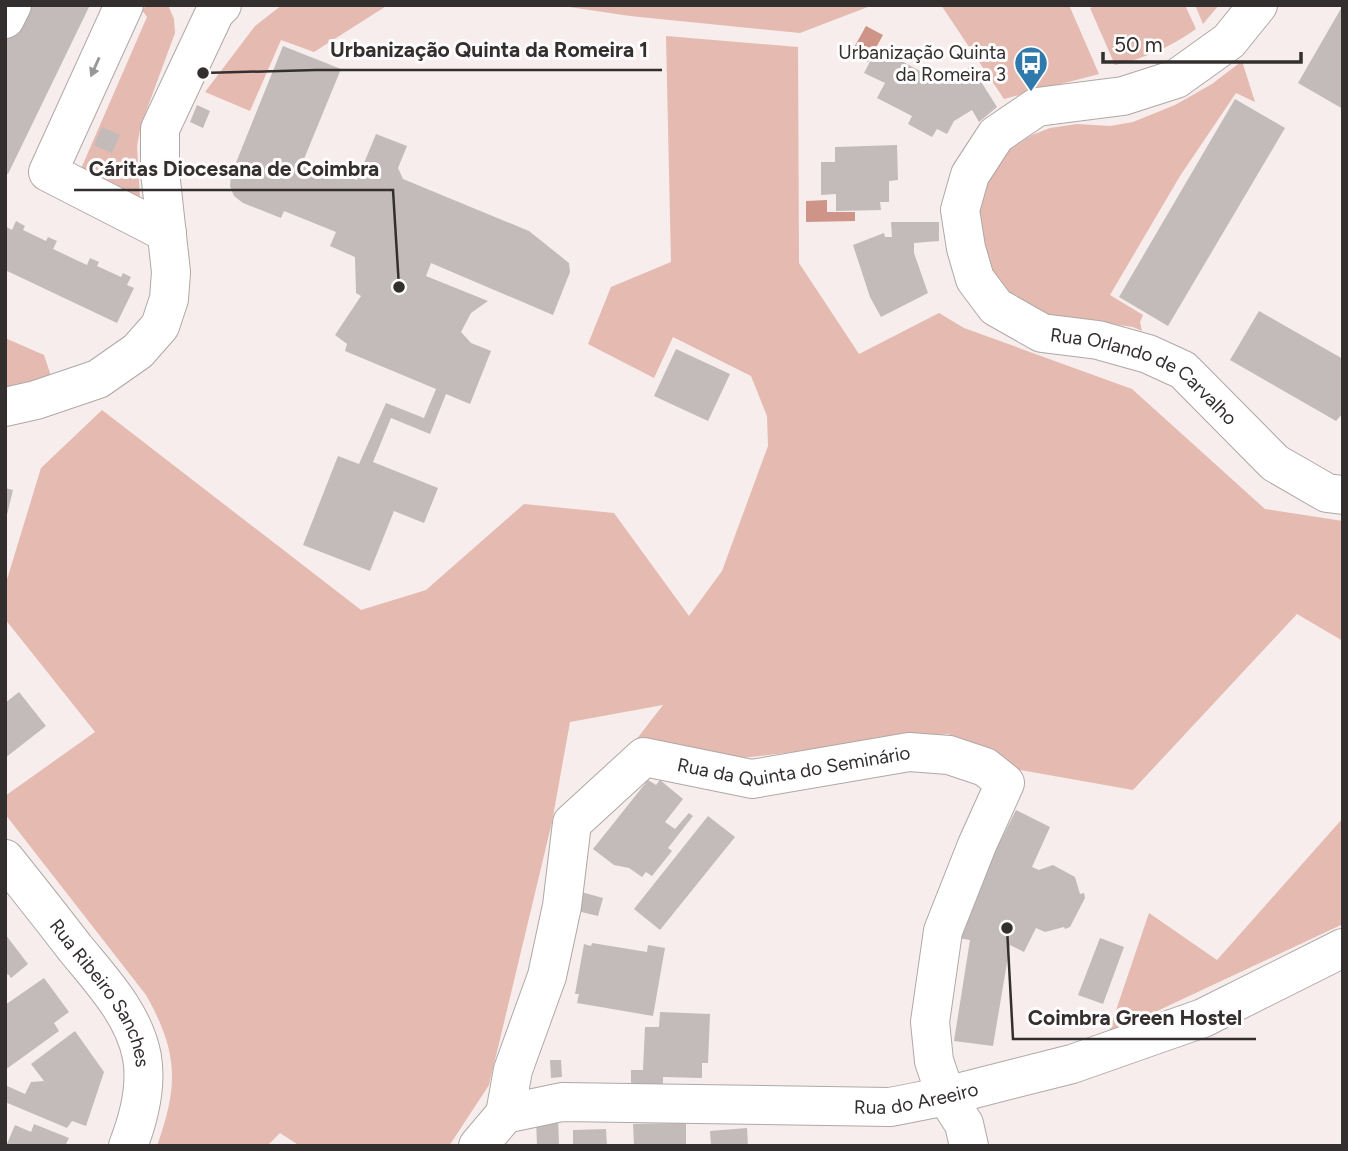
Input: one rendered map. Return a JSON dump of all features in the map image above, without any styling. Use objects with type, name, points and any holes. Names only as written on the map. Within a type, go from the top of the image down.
[{"type":"street","points":[[5,19],[12,5]]},
{"type":"street","points":[[124,5],[48,172],[167,233]]},
{"type":"street","name":"Rua Orlando de Carvalho","points":[[1258,5],[1229,41],[1176,79],[1123,96],[1037,107],[996,135],[970,175],[960,210],[965,248],[975,279],[996,307],[1042,333],[1098,340],[1148,354],[1183,370],[1275,463],[1327,492],[1343,495]]},
{"type":"street","points":[[5,407],[36,400],[98,379],[138,351],[160,326],[169,299],[171,272],[160,172],[160,129],[212,7]]},
{"type":"street","name":"Rua da Quinta do Seminário","points":[[505,1114],[513,1070],[548,976],[562,905],[572,822],[644,757],[752,779],[909,752],[949,755],[985,767],[1005,783],[943,931],[930,1022],[934,1061],[946,1096]]},
{"type":"street","name":"Rua Ribeiro Sanches","points":[[5,859],[118,1002],[134,1032],[142,1056],[143,1088],[138,1121],[128,1146]]},
{"type":"street","name":"Rua do Areeiro","points":[[505,1114],[562,1102],[890,1107],[946,1096],[1072,1064],[1203,1018],[1343,948]]},
{"type":"street","points":[[946,1096],[964,1124],[969,1146]]},
{"type":"street","points":[[478,1146],[505,1114]]},
{"type":"shaded area","points":[[147,5],[168,5],[174,19],[175,33],[141,125],[137,146],[140,198],[80,171],[147,17],[142,10]]},
{"type":"shaded area","points":[[282,5],[388,5],[314,52],[281,40],[250,111],[205,92],[255,26]]},
{"type":"shaded area","points":[[556,5],[873,5],[800,33],[630,16]]},
{"type":"shaded area","points":[[941,5],[1069,5],[1099,74],[1004,99]]},
{"type":"shaded area","points":[[1097,5],[1185,5],[1196,29],[1157,51],[1115,65],[1090,8]]},
{"type":"shaded area","points":[[1195,5],[1219,5],[1203,24]]},
{"type":"shaded area","points":[[866,26],[883,35],[868,62],[851,53]]},
{"type":"shaded area","points":[[666,36],[798,47],[799,263],[859,354],[939,313],[964,328],[1132,389],[1265,509],[1343,521],[1343,641],[1297,614],[1133,790],[1009,768],[948,734],[733,759],[632,745],[663,705],[570,722],[552,822],[489,1085],[449,1146],[300,1146],[280,1133],[267,1146],[157,1146],[169,1104],[172,1069],[157,1015],[146,995],[5,814],[5,796],[95,732],[5,619],[5,586],[41,468],[102,410],[361,610],[426,590],[524,504],[614,513],[689,616],[722,571],[768,446],[767,416],[751,376],[673,337],[654,378],[588,344],[611,287],[671,262]]},
{"type":"shaded area","points":[[1242,61],[1255,102],[1236,93],[1180,176],[1110,295],[1143,315],[1140,322],[1142,331],[1133,327],[1037,313],[1013,298],[990,274],[978,220],[980,195],[1003,154],[1032,135],[1050,128],[1077,124],[1110,126],[1133,122],[1175,105],[1212,84]]},
{"type":"shaded area","points":[[827,200],[827,212],[855,212],[855,221],[806,222],[806,201]]},
{"type":"shaded area","points":[[5,338],[44,355],[51,376],[5,388]]},
{"type":"shaded area","points":[[1343,818],[1343,924],[1108,1034],[1149,913],[1217,960]]},
{"type":"building","points":[[23,5],[90,5],[8,174],[5,173],[5,43]]},
{"type":"building","points":[[1343,5],[1343,109],[1298,83]]},
{"type":"building","points":[[283,46],[341,69],[304,159],[357,180],[376,134],[407,146],[398,168],[403,179],[529,231],[569,263],[570,272],[553,315],[431,263],[426,276],[488,301],[471,313],[461,332],[471,343],[491,351],[470,404],[446,394],[430,434],[391,418],[373,462],[438,488],[424,523],[394,511],[370,571],[303,545],[338,456],[359,464],[386,403],[424,418],[436,389],[345,351],[347,344],[335,335],[361,296],[356,293],[355,257],[330,246],[336,232],[284,211],[281,218],[243,203],[234,196],[230,186],[231,175]]},
{"type":"building","points":[[877,48],[935,79],[946,72],[951,79],[971,66],[997,107],[979,122],[972,110],[954,121],[947,134],[937,129],[932,137],[908,124],[912,116],[877,98],[885,83],[864,73]]},
{"type":"building","points":[[1235,99],[1285,128],[1168,326],[1119,297]]},
{"type":"building","points":[[197,105],[210,111],[203,128],[190,122]]},
{"type":"building","points":[[102,127],[120,135],[112,153],[94,145]]},
{"type":"building","points":[[897,145],[898,180],[889,181],[889,202],[880,202],[881,210],[836,211],[836,194],[821,195],[821,162],[835,162],[835,147]]},
{"type":"building","points":[[16,221],[25,226],[23,230],[46,241],[48,237],[57,241],[53,249],[87,265],[90,258],[99,262],[97,266],[121,277],[123,273],[131,277],[127,285],[134,288],[117,323],[5,270],[5,226],[12,230]]},
{"type":"building","points":[[891,222],[939,222],[939,241],[914,243],[914,253],[928,293],[881,317],[870,297],[853,245],[884,233],[885,237],[892,237]]},
{"type":"building","points":[[1259,311],[1343,359],[1343,413],[1336,421],[1230,360]]},
{"type":"building","points":[[676,349],[730,374],[708,421],[654,396]]},
{"type":"building","points":[[5,488],[13,490],[6,519],[5,519]]},
{"type":"building","points":[[19,692],[46,726],[5,758],[5,703]]},
{"type":"building","points":[[648,780],[656,785],[660,780],[683,799],[665,822],[675,829],[689,813],[693,816],[668,848],[672,851],[652,876],[646,872],[642,877],[629,868],[614,865],[593,849]]},
{"type":"building","points":[[1016,810],[1050,827],[1032,867],[1039,870],[1053,865],[1075,877],[1080,894],[1084,893],[1085,898],[1070,927],[1045,932],[1036,928],[1024,952],[1010,945],[993,1046],[954,1041],[970,940],[952,937]]},
{"type":"building","points":[[708,816],[735,837],[660,930],[634,909]]},
{"type":"building","points":[[574,890],[603,898],[598,916],[569,909]]},
{"type":"building","points":[[5,934],[28,964],[11,978],[8,974],[5,977]]},
{"type":"building","points":[[1100,938],[1124,947],[1103,1004],[1078,995]]},
{"type":"building","points":[[592,943],[647,952],[648,945],[665,948],[653,1016],[577,1003],[579,994],[575,994],[584,944],[591,946]]},
{"type":"building","points":[[44,978],[69,1012],[54,1023],[59,1031],[5,1070],[5,1005]]},
{"type":"building","points":[[660,1012],[710,1014],[708,1063],[702,1063],[702,1078],[663,1077],[663,1086],[631,1085],[631,1070],[643,1070],[645,1027],[659,1027]]},
{"type":"building","points":[[75,1031],[104,1072],[86,1126],[72,1121],[67,1128],[5,1102],[5,1085],[25,1094],[31,1082],[44,1081],[31,1064]]},
{"type":"building","points":[[550,1060],[561,1060],[562,1077],[551,1078]]},
{"type":"building","points":[[558,1116],[559,1146],[537,1146],[536,1120]]},
{"type":"building","points":[[686,1123],[686,1146],[634,1146],[633,1124]]},
{"type":"building","points":[[34,1124],[69,1138],[65,1146],[6,1146],[15,1125],[31,1132]]},
{"type":"building","points":[[747,1128],[748,1146],[711,1146],[710,1131]]},
{"type":"building","points":[[606,1129],[607,1146],[573,1146],[573,1130]]},
{"type":"place","name":"Urbanização Quinta da Romeira 1","points":[[203,73]]},
{"type":"place","name":"Urbanização Quinta da Romeira 3","points":[[1031,93]]},
{"type":"place","name":"Cáritas Diocesana de Coimbra","points":[[399,287]]},
{"type":"place","name":"Coimbra Green Hostel","points":[[1007,928]]}]
